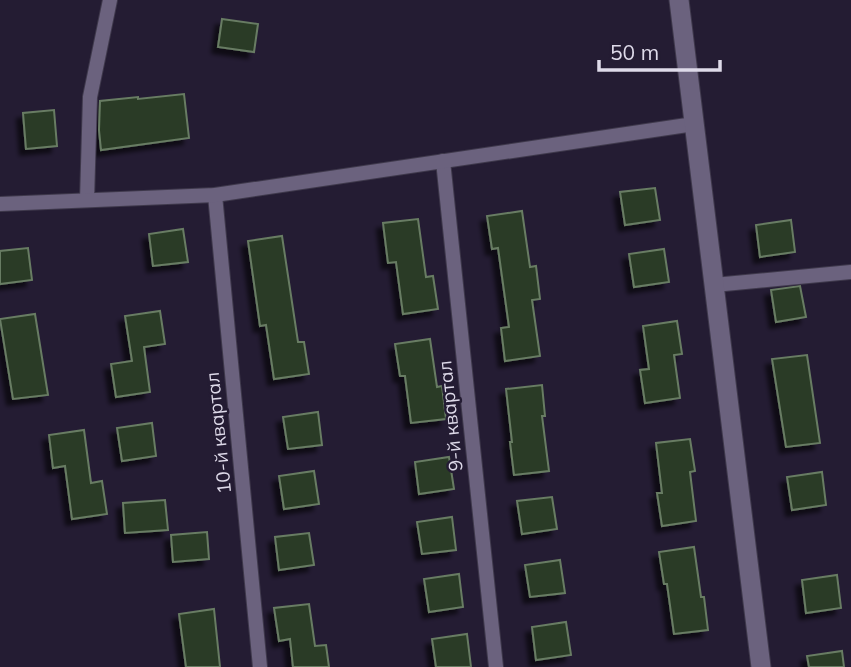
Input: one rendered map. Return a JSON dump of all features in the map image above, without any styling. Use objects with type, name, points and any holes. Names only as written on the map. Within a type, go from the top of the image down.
[{"type":"street","points":[[87,200],[90,97],[110,0]]},
{"type":"street","points":[[679,0],[761,667]]},
{"type":"street","points":[[0,204],[215,195],[694,124]]},
{"type":"street","name":"9-й квартал","points":[[443,161],[496,667]]},
{"type":"street","name":"10-й квартал","points":[[215,195],[260,667]]},
{"type":"street","points":[[714,285],[851,272]]},
{"type":"building","points":[[222,19],[258,24],[254,52],[218,47]]},
{"type":"building","points":[[184,94],[189,138],[101,150],[100,101]]},
{"type":"building","points":[[54,110],[57,146],[26,149],[23,113]]},
{"type":"building","points":[[655,188],[660,220],[625,225],[620,192]]},
{"type":"building","points":[[522,211],[530,267],[536,266],[540,299],[532,300],[540,356],[505,361],[501,328],[509,327],[498,248],[492,249],[487,216]]},
{"type":"building","points":[[418,219],[426,277],[433,276],[438,309],[403,314],[396,262],[388,263],[383,223]]},
{"type":"building","points":[[791,220],[795,252],[760,257],[756,225]]},
{"type":"building","points":[[183,229],[188,262],[153,266],[149,234]]},
{"type":"building","points":[[282,236],[298,342],[304,342],[309,374],[274,379],[266,325],[260,326],[248,241]]},
{"type":"building","points":[[28,248],[32,280],[0,284],[0,251]]},
{"type":"building","points":[[664,249],[669,282],[634,287],[629,254]]},
{"type":"building","points":[[800,286],[806,317],[776,322],[771,290]]},
{"type":"building","points":[[160,311],[165,344],[144,347],[150,392],[116,397],[111,364],[132,361],[125,316]]},
{"type":"building","points":[[35,314],[48,395],[13,399],[0,319]]},
{"type":"building","points":[[677,321],[682,354],[674,355],[680,398],[645,403],[640,370],[649,369],[643,326]]},
{"type":"building","points":[[430,339],[437,387],[442,386],[446,419],[411,423],[405,376],[400,376],[395,344]]},
{"type":"building","points":[[807,355],[820,443],[786,447],[772,359]]},
{"type":"building","points":[[542,385],[545,416],[542,416],[549,471],[514,475],[506,389]]},
{"type":"building","points":[[318,412],[322,445],[288,449],[283,417]]},
{"type":"building","points":[[152,423],[156,456],[122,461],[117,428]]},
{"type":"building","points":[[84,430],[91,483],[102,481],[107,514],[72,519],[65,466],[53,468],[49,435]]},
{"type":"building","points":[[690,439],[695,471],[690,472],[696,521],[662,526],[657,493],[662,493],[656,443]]},
{"type":"building","points":[[449,457],[454,489],[419,494],[415,462]]},
{"type":"building","points":[[314,471],[319,504],[284,509],[279,476]]},
{"type":"building","points":[[822,472],[826,505],[792,510],[787,477]]},
{"type":"building","points":[[552,497],[557,529],[522,534],[517,501]]},
{"type":"building","points":[[165,500],[168,530],[125,533],[123,503]]},
{"type":"building","points":[[452,517],[456,550],[422,554],[417,522]]},
{"type":"building","points":[[207,532],[209,559],[173,562],[171,535]]},
{"type":"building","points":[[309,533],[314,565],[279,570],[275,537]]},
{"type":"building","points":[[694,547],[708,630],[674,634],[667,584],[664,584],[659,552]]},
{"type":"building","points":[[560,560],[565,593],[530,597],[525,565]]},
{"type":"building","points":[[459,574],[463,607],[429,612],[424,579]]},
{"type":"building","points":[[837,575],[841,608],[806,613],[802,580]]},
{"type":"building","points":[[309,604],[315,646],[326,645],[329,667],[293,667],[290,639],[279,641],[274,608]]},
{"type":"building","points":[[214,609],[220,667],[186,667],[179,614]]},
{"type":"building","points":[[566,622],[571,655],[536,660],[532,627]]},
{"type":"building","points":[[467,634],[471,667],[436,667],[432,639]]},
{"type":"building","points":[[842,651],[844,667],[809,667],[807,656]]}]
